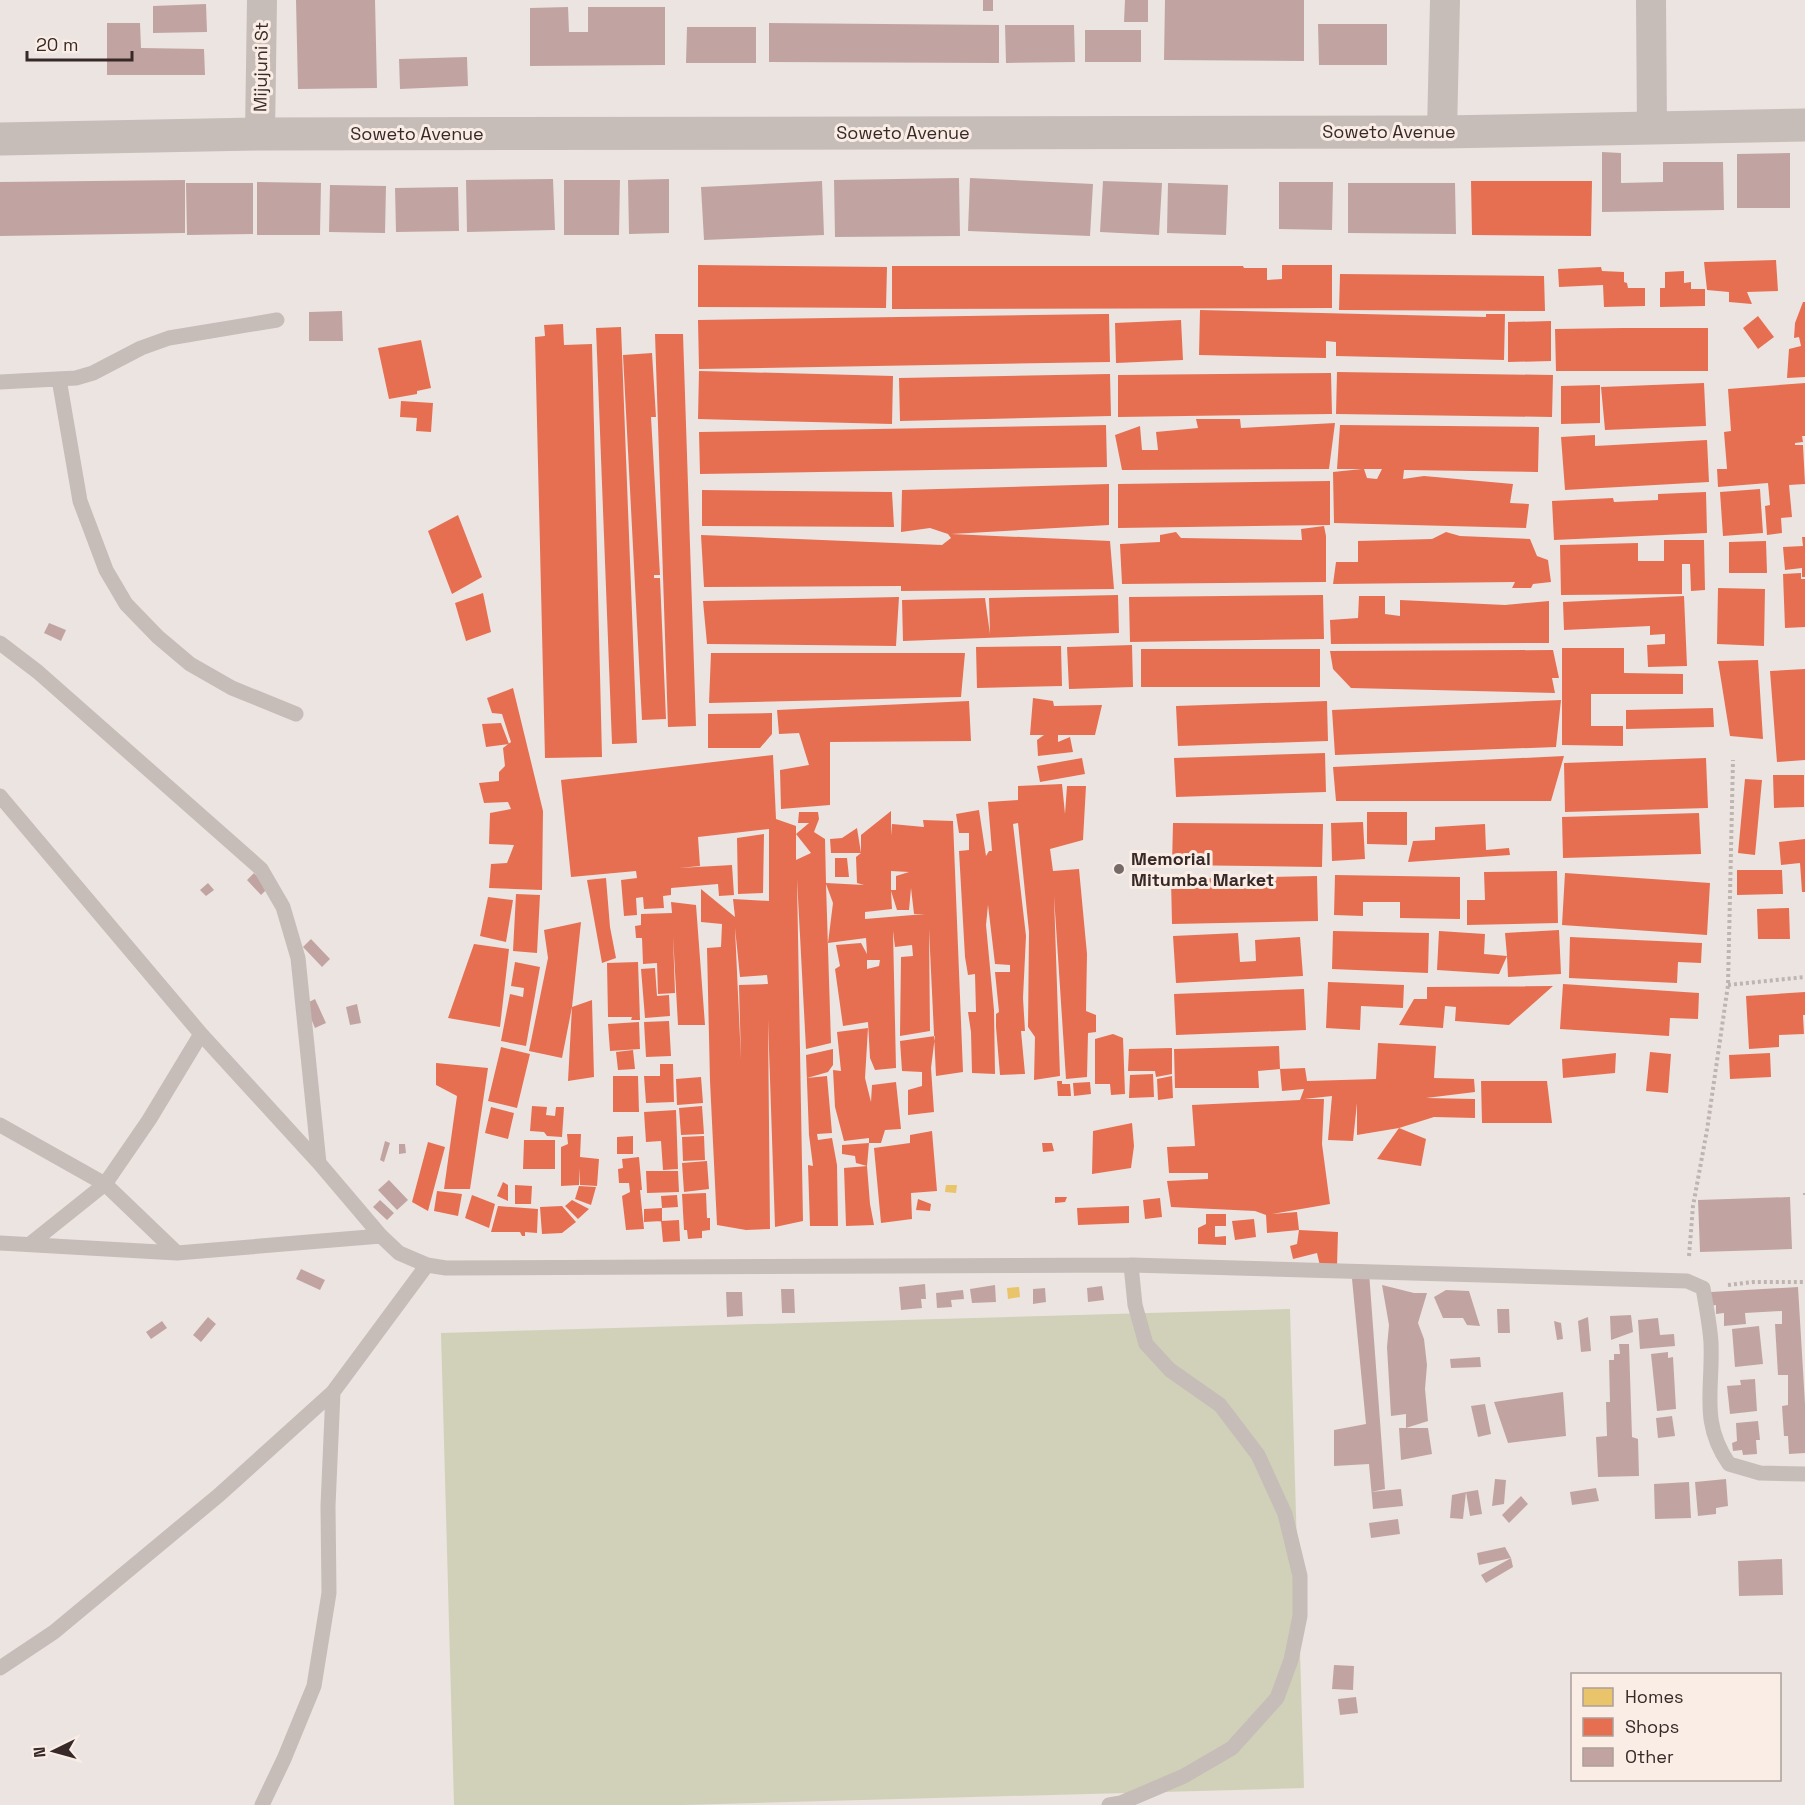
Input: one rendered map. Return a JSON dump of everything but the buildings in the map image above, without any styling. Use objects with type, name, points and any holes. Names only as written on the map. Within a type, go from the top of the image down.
[{"type":"street","name":"Mijujuni St","points":[[260,134],[262,0]]},
{"type":"street","points":[[1442,132],[1445,0]]},
{"type":"street","points":[[1651,0],[1652,128]]},
{"type":"street","name":"Soweto Avenue","points":[[0,139],[260,134],[1442,132],[1805,125]]},
{"type":"lane","points":[[0,382],[76,378],[93,373],[141,348],[169,338],[278,320]]},
{"type":"lane","points":[[59,379],[80,501],[106,570],[126,604],[158,637],[190,664],[232,688],[296,714]]},
{"type":"lane","points":[[0,643],[38,672],[261,869],[283,907],[298,958],[319,1163]]},
{"type":"lane","points":[[0,796],[201,1034],[319,1163],[381,1236],[399,1252],[427,1265],[458,1268],[1131,1264],[1687,1281],[1703,1288],[1711,1343],[1709,1416],[1718,1448],[1729,1464],[1760,1473],[1805,1474]]},
{"type":"lane","points":[[30,1244],[105,1184],[149,1120],[201,1034]]},
{"type":"lane","points":[[0,1125],[105,1184],[177,1253]]},
{"type":"lane","points":[[0,1243],[177,1253],[381,1236]]},
{"type":"lane","points":[[1109,1805],[1121,1803],[1184,1776],[1232,1748],[1277,1698],[1291,1660],[1300,1616],[1300,1576],[1286,1514],[1258,1455],[1220,1405],[1170,1370],[1146,1344],[1135,1305],[1131,1264]]},
{"type":"lane","points":[[0,1668],[54,1632],[219,1495],[333,1392],[427,1265]]},
{"type":"lane","points":[[262,1805],[285,1759],[314,1686],[329,1593],[328,1506],[333,1392]]},
{"type":"path","points":[[1687,1281],[1693,1206],[1707,1130],[1728,985],[1733,760]]},
{"type":"path","points":[[1728,985],[1805,977]]},
{"type":"path","points":[[1703,1288],[1753,1282],[1805,1282]]},
{"type":"green space","points":[[1290,1309],[1304,1788],[683,1805],[454,1805],[441,1333]]},
{"type":"place","name":"Memorial Mitumba Market","points":[[1119,869]]}]
